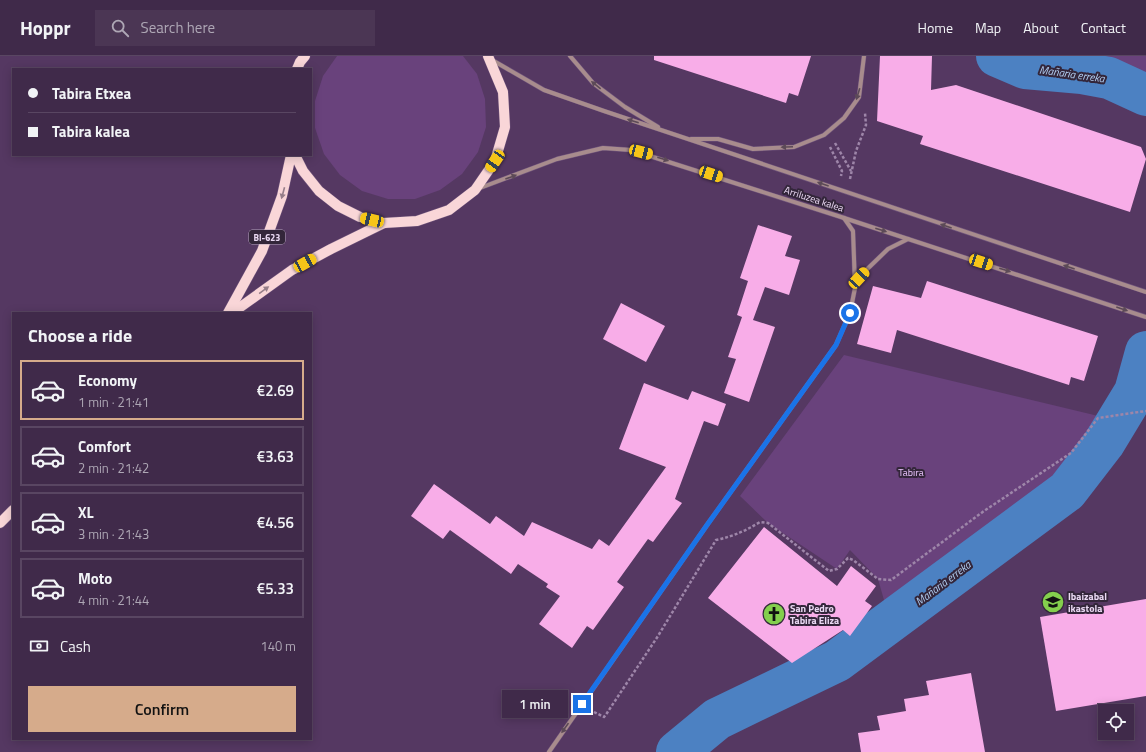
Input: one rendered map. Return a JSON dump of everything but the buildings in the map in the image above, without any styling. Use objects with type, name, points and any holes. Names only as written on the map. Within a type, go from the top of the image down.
[{"type":"main road","points":[[298,68],[300,62],[305,56]]},
{"type":"main road","points":[[295,156],[303,172],[319,191],[338,206],[360,217],[384,223],[417,221],[449,210],[475,190],[495,161],[505,127],[503,92],[489,58]]},
{"type":"main road","name":"BI-623","points":[[229,312],[262,251],[282,196],[291,156]]},
{"type":"main road","points":[[233,312],[292,270],[384,223]]},
{"type":"main road","points":[[0,523],[12,511]]},
{"type":"street","points":[[570,56],[593,83],[625,107],[663,131]]},
{"type":"street","points":[[687,139],[718,139],[753,149],[794,147],[824,135],[828,130],[844,118],[859,97],[864,56]]},
{"type":"street","name":"Arriluzea kalea","points":[[489,58],[544,90],[1146,292]]},
{"type":"street","name":"Arriluzea kalea","points":[[475,190],[557,160],[603,148],[630,150],[1146,317]]},
{"type":"street","points":[[844,218],[853,231],[855,288]]},
{"type":"street","points":[[548,752],[707,525],[836,345],[850,313],[855,288],[859,278],[867,268],[888,250],[908,239]]},
{"type":"path","points":[[846,192],[856,151],[866,125],[865,109]]},
{"type":"path","points":[[828,130],[852,171]]},
{"type":"path","points":[[582,704],[604,717],[658,636],[716,540],[731,537],[760,522],[768,523],[830,571],[837,568],[848,558],[853,560],[878,579],[891,580],[984,511],[1071,454],[1098,418],[1146,411]]},
{"type":"green space","points":[[337,56],[463,56],[477,74],[485,99],[486,127],[478,152],[462,174],[440,190],[415,199],[388,199],[362,191],[340,175],[324,154],[315,128],[315,101],[323,76]]},
{"type":"green space","points":[[1046,56],[1146,56],[1146,82],[1121,70],[1072,58],[1052,58]]},
{"type":"green space","name":"Tabira","points":[[844,355],[1115,420],[1070,486],[1042,501],[1000,535],[949,564],[886,607],[878,579],[850,550],[837,569],[768,523],[740,496]]},
{"type":"waterway","name":"Mañaria erreka","points":[[997,56],[1025,68],[1082,73],[1109,78],[1146,95]]},
{"type":"waterway","name":"Mañaria erreka","points":[[677,752],[717,719],[837,661],[1067,491],[1104,443],[1135,392],[1146,352]]},
{"type":"place","name":"Ibaizabal ikastola","points":[[1053,602]]},
{"type":"place","name":"San Pedro Tabira Eliza","points":[[774,614]]},
{"type":"route","points":[[582,704],[707,525],[836,345],[850,313]]}]
